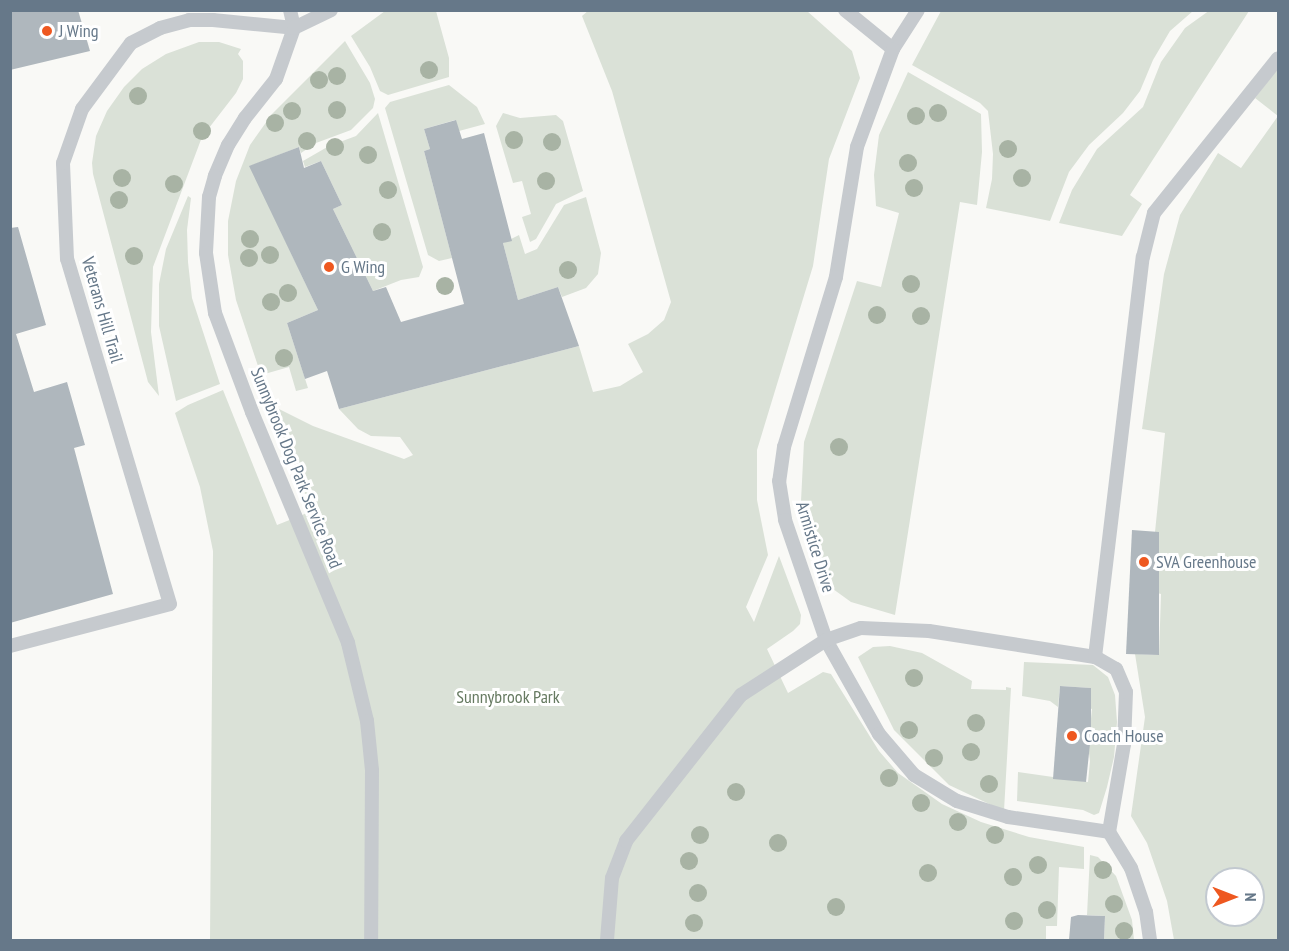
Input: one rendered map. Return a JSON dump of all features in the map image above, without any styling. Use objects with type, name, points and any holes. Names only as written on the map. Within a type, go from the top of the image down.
[{"type":"lane","points":[[290,10],[294,28],[330,10]]},
{"type":"lane","points":[[845,10],[893,49]]},
{"type":"lane","name":"Armistice Drive","points":[[918,10],[893,49],[857,147],[836,277],[784,447],[779,481],[784,520],[826,640],[879,734],[914,775],[957,801],[1008,818],[1109,832]]},
{"type":"lane","name":"Veterans Hill Trail","points":[[10,646],[170,604],[68,259],[63,163],[82,109],[131,43],[160,28],[189,20],[213,20],[294,28]]},
{"type":"lane","name":"Sunnybrook Dog Park Service Road","points":[[294,28],[276,79],[245,118],[228,145],[215,176],[209,197],[206,254],[215,313],[252,412],[348,643],[368,721],[372,770],[371,940]]},
{"type":"lane","points":[[1095,657],[1143,257],[1155,213],[1278,58]]},
{"type":"lane","points":[[607,940],[612,878],[626,841],[741,695],[826,640],[861,628],[929,631],[1095,657],[1116,669],[1126,692],[1124,744],[1109,832],[1131,868],[1146,912],[1150,940]]},
{"type":"green space","name":"Sunnybrook Park","points":[[589,10],[807,11],[852,51],[860,78],[829,159],[813,266],[757,450],[757,500],[768,555],[746,607],[754,622],[779,556],[801,615],[800,624],[793,631],[767,649],[788,693],[823,672],[831,674],[879,751],[898,773],[942,804],[981,822],[1029,837],[1084,847],[1084,869],[1059,867],[1057,926],[1046,926],[1046,940],[210,940],[213,551],[200,487],[175,413],[223,390],[277,525],[312,511],[271,405],[313,426],[404,459],[413,455],[400,437],[371,436],[358,429],[339,409],[579,346],[593,392],[620,386],[643,372],[628,344],[648,334],[664,320],[671,302],[612,91],[582,16]]},
{"type":"green space","points":[[1210,10],[1249,11],[1130,195],[1142,204],[1122,236],[1059,223],[1072,190],[1097,149],[1143,107],[1161,62],[1185,28]]},
{"type":"green space","points":[[385,11],[436,11],[449,58],[449,77],[388,95],[380,91],[370,67],[351,36]]},
{"type":"green space","points":[[941,11],[1193,11],[1170,31],[1153,60],[1140,91],[1123,113],[1089,145],[1069,172],[1050,221],[986,208],[992,179],[993,154],[988,111],[980,103],[912,65]]},
{"type":"green space","points":[[345,41],[370,83],[375,99],[373,108],[351,130],[316,143],[301,153],[299,147],[250,166],[318,310],[287,323],[308,388],[296,391],[289,367],[261,375],[236,300],[228,255],[228,221],[236,181],[250,145],[272,114]]},
{"type":"green space","points":[[199,42],[219,42],[241,49],[238,54],[243,61],[243,79],[236,93],[202,137],[153,267],[151,332],[159,396],[148,382],[92,163],[96,136],[107,111],[124,87],[142,69],[166,54]]},
{"type":"green space","points":[[1278,68],[1278,116],[1255,98]]},
{"type":"green space","points":[[908,72],[981,114],[982,152],[977,205],[960,202],[895,615],[851,602],[833,589],[816,551],[801,501],[804,442],[857,281],[881,287],[899,213],[876,206],[874,175],[879,135]]},
{"type":"green space","points":[[449,85],[477,107],[485,124],[459,131],[455,120],[424,129],[430,149],[424,151],[452,258],[439,261],[428,255],[385,108],[390,102]]},
{"type":"green space","points":[[378,113],[423,267],[419,277],[401,280],[373,291],[333,209],[342,205],[321,161],[305,167],[303,161],[329,146],[356,136]]},
{"type":"green space","points":[[503,113],[520,118],[556,115],[563,121],[583,191],[556,204],[536,239],[530,242],[522,217],[531,214],[522,181],[513,183],[496,126]]},
{"type":"green space","points":[[1278,116],[1278,940],[1174,940],[1167,901],[1147,843],[1131,816],[1145,717],[1135,654],[1159,655],[1161,594],[1157,593],[1159,532],[1155,532],[1165,433],[1142,429],[1164,274],[1180,215],[1218,153],[1241,168]]},
{"type":"green space","points":[[188,196],[191,198],[187,230],[192,298],[220,384],[176,401],[159,326],[159,284],[166,249]]},
{"type":"green space","points":[[586,197],[601,253],[598,274],[586,288],[562,297],[558,287],[518,300],[503,243],[519,235],[525,254],[537,249],[564,205]]},
{"type":"green space","points":[[890,646],[922,653],[972,681],[971,689],[1006,690],[1006,687],[1011,688],[1004,811],[949,785],[894,730],[858,657],[873,647]]},
{"type":"green space","points":[[1024,662],[1093,665],[1108,677],[1115,695],[1117,722],[1114,757],[1099,813],[1094,815],[1083,810],[1017,801],[1018,772],[1088,782],[1090,761],[1088,746],[1092,709],[1089,708],[1091,688],[1060,686],[1058,707],[1050,701],[1022,696]]},
{"type":"green space","points":[[1090,855],[1098,857],[1116,876],[1132,920],[1134,940],[1104,940],[1105,916],[1087,915]]},
{"type":"building","name":"J Wing","points":[[10,10],[78,10],[90,51],[10,70]]},
{"type":"building","name":"G Wing","points":[[456,120],[462,139],[484,133],[512,241],[503,243],[518,300],[558,287],[579,346],[339,409],[327,371],[305,379],[287,323],[318,310],[249,166],[299,147],[304,168],[321,161],[342,205],[333,209],[373,291],[386,287],[401,322],[464,304],[424,151],[430,149],[424,129]]},
{"type":"building","points":[[18,227],[46,325],[16,334],[34,392],[67,382],[85,445],[74,448],[113,594],[10,623],[10,228]]},
{"type":"building","name":"SVA Greenhouse","points":[[1132,530],[1159,532],[1159,655],[1126,654]]},
{"type":"building","name":"Coach House","points":[[1060,686],[1091,688],[1091,734],[1086,782],[1053,779]]},
{"type":"building","points":[[1105,916],[1104,940],[1069,940],[1071,917]]},
{"type":"place","name":"J Wing","points":[[47,31]]},
{"type":"place","name":"G Wing","points":[[329,267]]},
{"type":"place","name":"SVA Greenhouse","points":[[1144,562]]},
{"type":"place","name":"Coach House","points":[[1072,736]]}]
